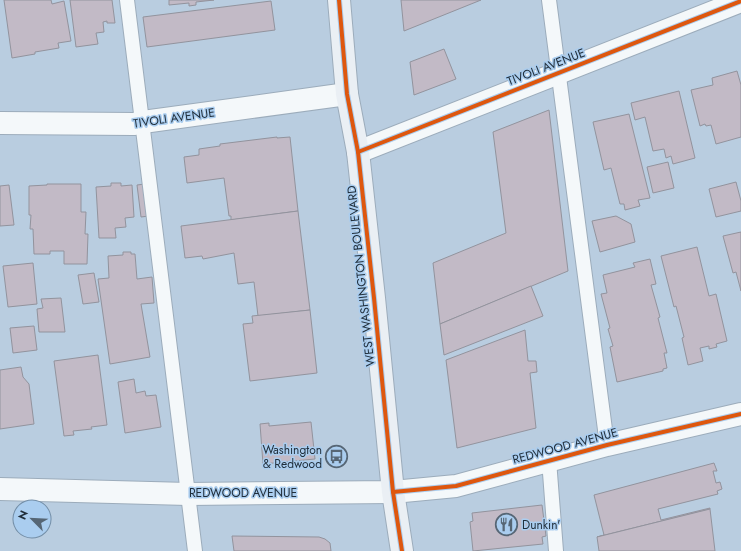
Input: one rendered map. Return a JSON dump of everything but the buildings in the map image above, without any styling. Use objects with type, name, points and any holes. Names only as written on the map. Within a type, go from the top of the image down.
[{"type":"main road","name":"WEST WASHINGTON BOULEVARD","points":[[339,0],[348,94],[358,152],[393,492],[402,551]]},
{"type":"street","name":"TIVOLI AVENUE","points":[[358,152],[741,1]]},
{"type":"street","name":"TIVOLI AVENUE","points":[[0,123],[134,124],[348,94]]},
{"type":"street","name":"REDWOOD AVENUE","points":[[0,490],[188,494],[393,492],[456,486],[606,445],[741,414]]},
{"type":"lane","points":[[127,0],[195,551]]},
{"type":"lane","points":[[549,0],[606,445]]},
{"type":"lane","points":[[549,460],[556,551]]},
{"type":"cycle path","points":[[339,0],[347,94],[358,152],[393,492],[402,551]]},
{"type":"cycle path","points":[[358,152],[741,1]]},
{"type":"cycle path","points":[[393,492],[456,486],[607,445],[741,414]]},
{"type":"place","name":"Washington & Redwood","points":[[337,457]]},
{"type":"place","name":"Dunkin'","points":[[507,525]]}]
